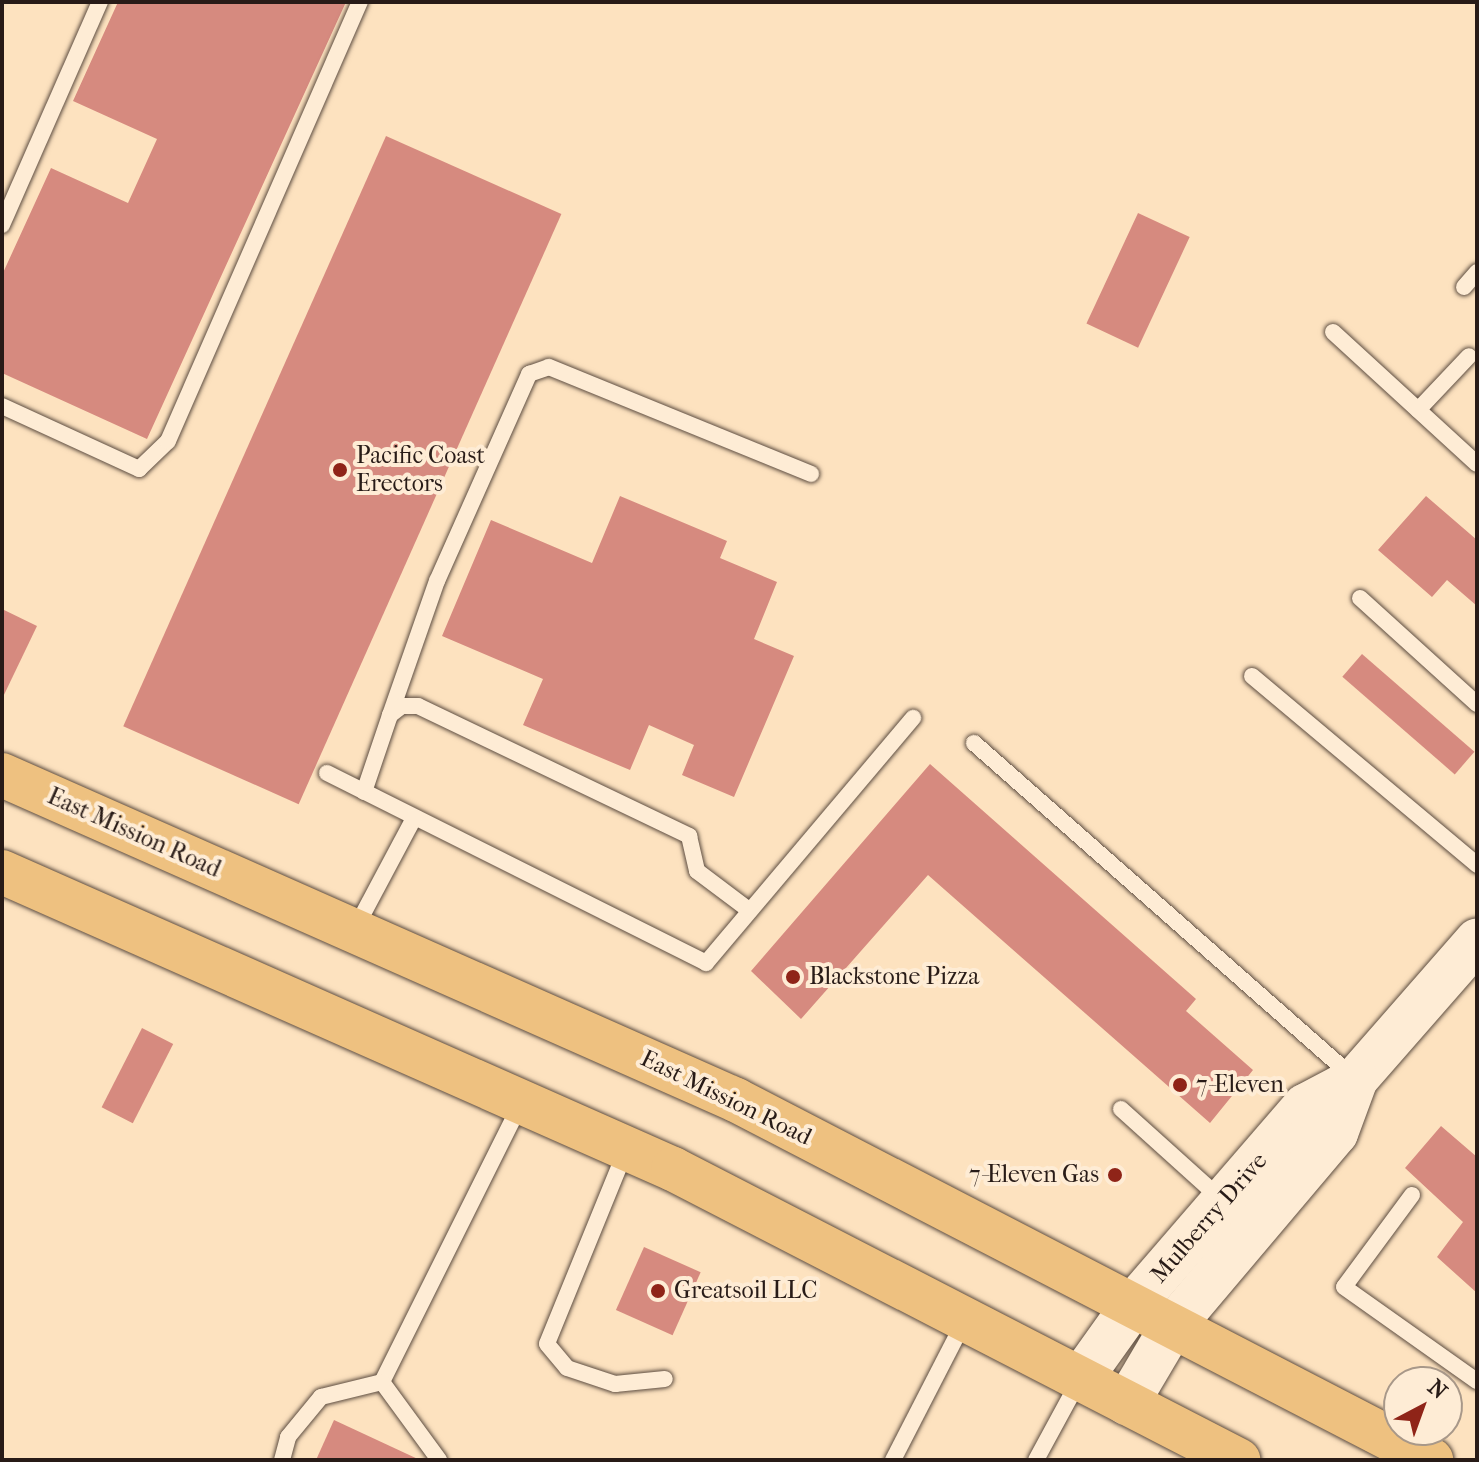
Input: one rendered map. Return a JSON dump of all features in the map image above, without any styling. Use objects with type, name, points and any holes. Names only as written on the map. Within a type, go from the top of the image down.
[{"type":"main road","name":"East Mission Road","points":[[2,775],[736,1100],[1431,1460]]},
{"type":"main road","points":[[2,872],[627,1148],[1081,1378],[1210,1454]]},
{"type":"main road","name":"Mulberry Drive","points":[[1081,1378],[1133,1305],[1305,1106],[1356,1079],[1477,941]]},
{"type":"main road","name":"Mulberry Drive","points":[[1127,1403],[1172,1327],[1336,1133],[1356,1079]]},
{"type":"lane","points":[[2,225],[100,2]]},
{"type":"lane","points":[[2,406],[139,469],[168,441],[360,2]]},
{"type":"lane","points":[[1464,287],[1477,272]]},
{"type":"lane","points":[[1333,332],[1477,464]]},
{"type":"lane","points":[[1418,410],[1469,356]]},
{"type":"lane","points":[[364,792],[437,581],[529,374],[549,367],[811,474]]},
{"type":"lane","points":[[1360,598],[1477,704]]},
{"type":"lane","points":[[1252,676],[1477,865]]},
{"type":"lane","points":[[390,715],[402,706],[418,706],[689,836],[697,871],[750,911]]},
{"type":"lane","points":[[327,773],[706,963],[913,718]]},
{"type":"lane","points":[[974,743],[1356,1079]]},
{"type":"lane","points":[[354,930],[414,818]]},
{"type":"lane","points":[[282,1460],[288,1437],[321,1397],[382,1382],[522,1102]]},
{"type":"lane","points":[[1121,1109],[1224,1202]]},
{"type":"lane","points":[[627,1148],[547,1344],[567,1368],[615,1384],[665,1379]]},
{"type":"lane","points":[[1412,1195],[1344,1287],[1477,1381]]},
{"type":"lane","points":[[893,1460],[966,1319]]},
{"type":"lane","points":[[1036,1460],[1081,1378]]},
{"type":"lane","points":[[382,1382],[439,1460]]},
{"type":"building","points":[[118,2],[346,2],[147,439],[2,373],[2,275],[51,168],[128,203],[157,139],[73,101]]},
{"type":"building","name":"Pacific Coast Erectors","points":[[386,136],[561,214],[299,804],[123,726]]},
{"type":"building","points":[[1138,213],[1190,237],[1138,348],[1086,324]]},
{"type":"building","name":"Pacific Coast Erectors","points":[[620,496],[727,541],[720,558],[777,582],[754,639],[794,656],[734,797],[682,775],[694,745],[649,725],[630,770],[523,725],[543,679],[442,636],[491,520],[592,563]]},
{"type":"building","points":[[1426,496],[1477,540],[1477,606],[1447,580],[1432,597],[1378,550]]},
{"type":"building","points":[[2,609],[37,626],[2,699]]},
{"type":"building","points":[[1362,654],[1474,752],[1455,774],[1342,677]]},
{"type":"building","points":[[930,764],[1196,999],[1186,1011],[1253,1070],[1210,1123],[928,875],[801,1019],[751,971]]},
{"type":"building","points":[[142,1028],[173,1044],[133,1123],[102,1107]]},
{"type":"building","points":[[1441,1126],[1477,1157],[1477,1293],[1437,1257],[1463,1222],[1405,1168]]},
{"type":"building","name":"Greatsoil LLC","points":[[644,1247],[701,1272],[673,1335],[616,1310]]},
{"type":"building","points":[[334,1420],[420,1460],[316,1460]]},
{"type":"place","name":"Pacific Coast Erectors","points":[[340,470]]},
{"type":"place","name":"Blackstone Pizza","points":[[793,977]]},
{"type":"place","name":"7-Eleven","points":[[1180,1085]]},
{"type":"place","name":"7-Eleven Gas","points":[[1115,1175]]},
{"type":"place","name":"Greatsoil LLC","points":[[658,1291]]}]
